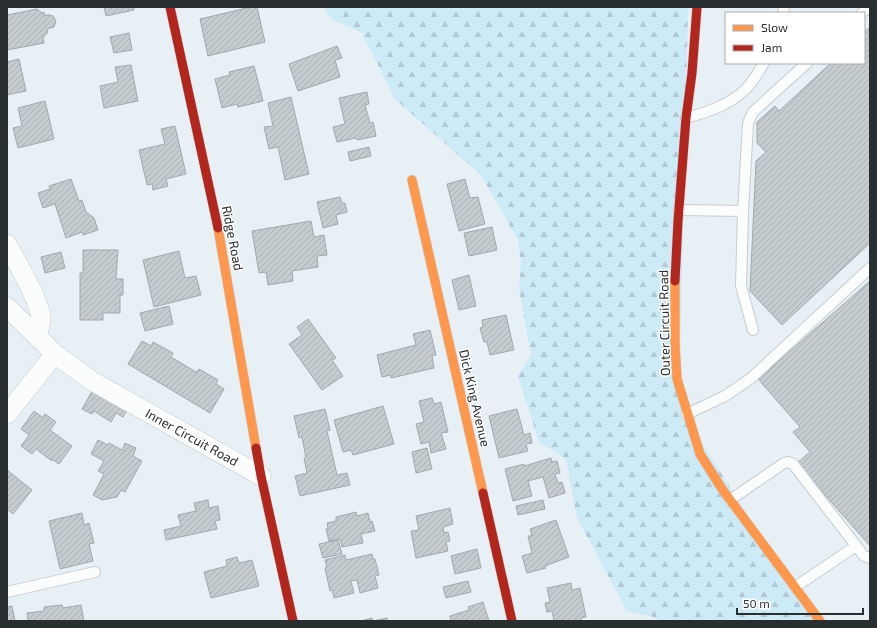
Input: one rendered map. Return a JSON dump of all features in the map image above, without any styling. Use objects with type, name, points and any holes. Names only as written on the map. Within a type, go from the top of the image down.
[{"type":"street","name":"Ridge Road","points":[[170,7],[221,240],[261,476]]},
{"type":"street","name":"Outer Circuit Road","points":[[697,7],[679,210],[675,292],[675,345],[677,379],[700,454],[722,489],[820,621]]},
{"type":"street","name":"Dick King Avenue","points":[[412,180],[512,621]]},
{"type":"street","points":[[7,244],[38,305],[41,317],[37,336]]},
{"type":"street","name":"Inner Circuit Road","points":[[7,307],[55,354],[92,381],[261,476]]},
{"type":"street","points":[[7,414],[55,354]]},
{"type":"street","points":[[261,476],[293,621]]},
{"type":"lane","points":[[686,118],[709,111],[727,103],[747,88],[763,64]]},
{"type":"lane","points":[[753,330],[741,286],[743,211],[750,118],[753,112],[806,64]]},
{"type":"lane","points":[[679,210],[743,211]]},
{"type":"lane","points":[[687,414],[725,396],[750,379],[870,268]]},
{"type":"lane","points":[[730,500],[784,462],[794,464],[864,556],[870,558]]},
{"type":"lane","points":[[795,587],[856,546]]},
{"type":"lane","points":[[7,592],[95,572]]},
{"type":"green space","points":[[323,7],[688,7],[679,405],[813,621],[659,621],[653,617],[627,611],[577,518],[566,459],[539,442],[518,376],[531,355],[519,288],[521,263],[518,240],[481,175],[395,99],[362,33],[333,20]]},
{"type":"building","points":[[104,7],[134,7],[134,10],[106,16]]},
{"type":"building","points":[[251,7],[257,7],[265,42],[208,56],[200,19]]},
{"type":"building","points":[[37,9],[42,13],[44,12],[44,15],[53,16],[56,21],[54,27],[47,29],[48,32],[43,38],[44,43],[7,50],[7,15]]},
{"type":"building","points":[[870,27],[870,243],[782,325],[750,291],[756,161],[766,152],[757,143],[757,122],[775,106],[779,111],[830,64],[865,64],[865,31]]},
{"type":"building","points":[[129,33],[132,50],[114,53],[110,37]]},
{"type":"building","points":[[337,46],[342,58],[335,60],[340,77],[298,91],[289,64]]},
{"type":"building","points":[[19,59],[26,91],[7,95],[7,62]]},
{"type":"building","points":[[131,65],[138,101],[104,108],[100,86],[118,82],[115,67]]},
{"type":"building","points":[[254,66],[263,101],[238,107],[237,104],[222,108],[215,79],[230,75],[229,72]]},
{"type":"building","points":[[367,92],[369,104],[365,105],[370,123],[373,122],[376,136],[337,142],[333,127],[345,124],[339,98]]},
{"type":"building","points":[[291,97],[309,174],[285,180],[278,147],[269,149],[264,127],[273,126],[268,103]]},
{"type":"building","points":[[45,101],[54,139],[18,148],[13,128],[22,126],[18,108]]},
{"type":"building","points":[[175,126],[186,174],[166,179],[168,186],[153,190],[152,184],[147,185],[139,150],[165,144],[161,129]]},
{"type":"building","points":[[369,147],[371,156],[350,161],[348,152]]},
{"type":"building","points":[[71,179],[79,201],[82,200],[86,212],[94,218],[98,230],[83,235],[82,232],[66,238],[55,204],[43,208],[38,193],[50,189],[49,186]]},
{"type":"building","points":[[465,179],[470,198],[478,197],[485,224],[459,231],[447,184]]},
{"type":"building","points":[[340,197],[342,203],[345,203],[347,212],[336,215],[338,224],[323,228],[317,202]]},
{"type":"building","points":[[311,221],[314,237],[324,235],[327,255],[317,256],[318,267],[292,271],[293,281],[268,285],[266,272],[259,273],[252,231]]},
{"type":"building","points":[[492,227],[497,250],[469,256],[464,233]]},
{"type":"building","points":[[83,250],[118,250],[116,279],[123,279],[123,295],[120,295],[120,313],[103,313],[103,320],[80,320],[80,273],[83,273]]},
{"type":"building","points":[[179,251],[185,278],[196,276],[201,295],[154,307],[143,260]]},
{"type":"building","points":[[61,252],[65,268],[45,273],[41,257]]},
{"type":"building","points":[[469,275],[476,306],[459,310],[452,280]]},
{"type":"building","points":[[870,281],[870,546],[797,463],[810,452],[793,432],[800,427],[758,379]]},
{"type":"building","points":[[169,306],[173,324],[145,331],[140,313]]},
{"type":"building","points":[[506,315],[514,350],[490,355],[487,342],[484,342],[480,328],[483,327],[482,320]]},
{"type":"building","points":[[308,319],[336,358],[332,360],[343,376],[322,390],[289,344],[302,335],[297,327]]},
{"type":"building","points":[[430,330],[436,355],[432,356],[434,368],[391,378],[391,375],[382,377],[377,355],[416,345],[413,334]]},
{"type":"building","points":[[142,341],[151,346],[153,342],[173,353],[171,357],[196,372],[199,369],[218,380],[216,384],[224,389],[210,413],[128,364]]},
{"type":"building","points":[[94,388],[129,407],[123,417],[116,413],[111,422],[94,411],[92,414],[82,409]]},
{"type":"building","points":[[432,398],[434,404],[441,402],[448,432],[441,433],[446,449],[431,453],[429,442],[421,444],[416,424],[424,422],[419,401]]},
{"type":"building","points":[[383,406],[394,444],[353,455],[351,450],[343,452],[334,420]]},
{"type":"building","points":[[325,409],[330,430],[327,431],[337,475],[347,473],[350,485],[300,496],[295,476],[307,473],[304,458],[306,458],[302,437],[299,438],[294,416]]},
{"type":"building","points":[[517,409],[524,435],[530,433],[532,443],[526,444],[528,451],[499,458],[489,416]]},
{"type":"building","points":[[34,411],[42,417],[45,414],[56,422],[50,430],[72,446],[59,464],[52,459],[52,461],[36,449],[32,454],[21,446],[29,435],[21,429]]},
{"type":"building","points":[[98,440],[108,445],[109,443],[122,450],[125,443],[136,448],[133,456],[142,461],[125,492],[121,490],[117,497],[102,500],[93,495],[104,474],[98,471],[104,461],[91,454]]},
{"type":"building","points":[[427,448],[432,469],[416,473],[412,452]]},
{"type":"building","points":[[551,458],[552,462],[557,461],[560,473],[555,474],[558,483],[562,482],[565,493],[549,498],[543,477],[528,481],[532,496],[513,501],[505,469],[524,464],[524,466]]},
{"type":"building","points":[[7,470],[32,490],[13,514],[7,509]]},
{"type":"building","points":[[208,500],[209,508],[218,506],[220,520],[215,521],[217,529],[166,540],[164,530],[181,526],[178,515],[196,511],[194,503]]},
{"type":"building","points":[[543,500],[545,509],[518,515],[516,506]]},
{"type":"building","points":[[450,508],[453,524],[443,527],[444,533],[448,532],[450,541],[446,542],[448,551],[416,558],[411,531],[419,530],[416,516]]},
{"type":"building","points":[[356,512],[357,516],[368,513],[370,522],[372,521],[375,531],[361,534],[363,543],[342,547],[340,539],[329,541],[326,529],[328,529],[327,523],[336,521],[336,517]]},
{"type":"building","points":[[82,513],[84,525],[89,523],[94,543],[89,544],[93,561],[60,569],[49,521]]},
{"type":"building","points":[[556,520],[569,557],[545,566],[546,568],[527,573],[522,556],[532,553],[528,536],[532,536],[530,529]]},
{"type":"building","points":[[338,540],[342,554],[323,558],[319,544]]},
{"type":"building","points":[[477,549],[481,568],[455,574],[451,556]]},
{"type":"building","points":[[372,554],[373,559],[375,559],[379,575],[375,576],[378,588],[360,593],[357,580],[351,581],[354,593],[334,598],[332,590],[330,591],[325,568],[327,567],[325,560],[345,555],[346,560]]},
{"type":"building","points":[[237,557],[239,563],[252,560],[259,586],[211,598],[204,572],[227,566],[226,560]]},
{"type":"building","points":[[468,581],[471,592],[446,598],[443,587]]},
{"type":"building","points":[[571,583],[572,590],[580,588],[586,617],[581,618],[581,621],[554,621],[552,611],[547,612],[545,603],[550,602],[547,588]]},
{"type":"building","points":[[483,602],[489,621],[451,621],[450,616],[469,610],[468,607]]},
{"type":"building","points":[[62,605],[63,608],[81,605],[84,621],[28,621],[27,613],[44,611],[44,607]]},
{"type":"building","points":[[12,606],[15,621],[7,621],[7,607]]},
{"type":"building","points":[[372,618],[373,621],[361,621]]},
{"type":"building","points":[[387,618],[388,621],[373,621]]},
{"type":"traffic: slow","points":[[412,180],[483,493]]},
{"type":"traffic: slow","points":[[218,228],[256,448]]},
{"type":"traffic: slow","points":[[675,281],[675,345],[677,379],[700,454],[722,489],[820,621]]},
{"type":"traffic: jam","points":[[170,7],[218,228]]},
{"type":"traffic: jam","points":[[675,281],[686,118],[692,73],[697,7]]},
{"type":"traffic: jam","points":[[256,448],[293,621]]},
{"type":"traffic: jam","points":[[483,493],[512,621]]}]
